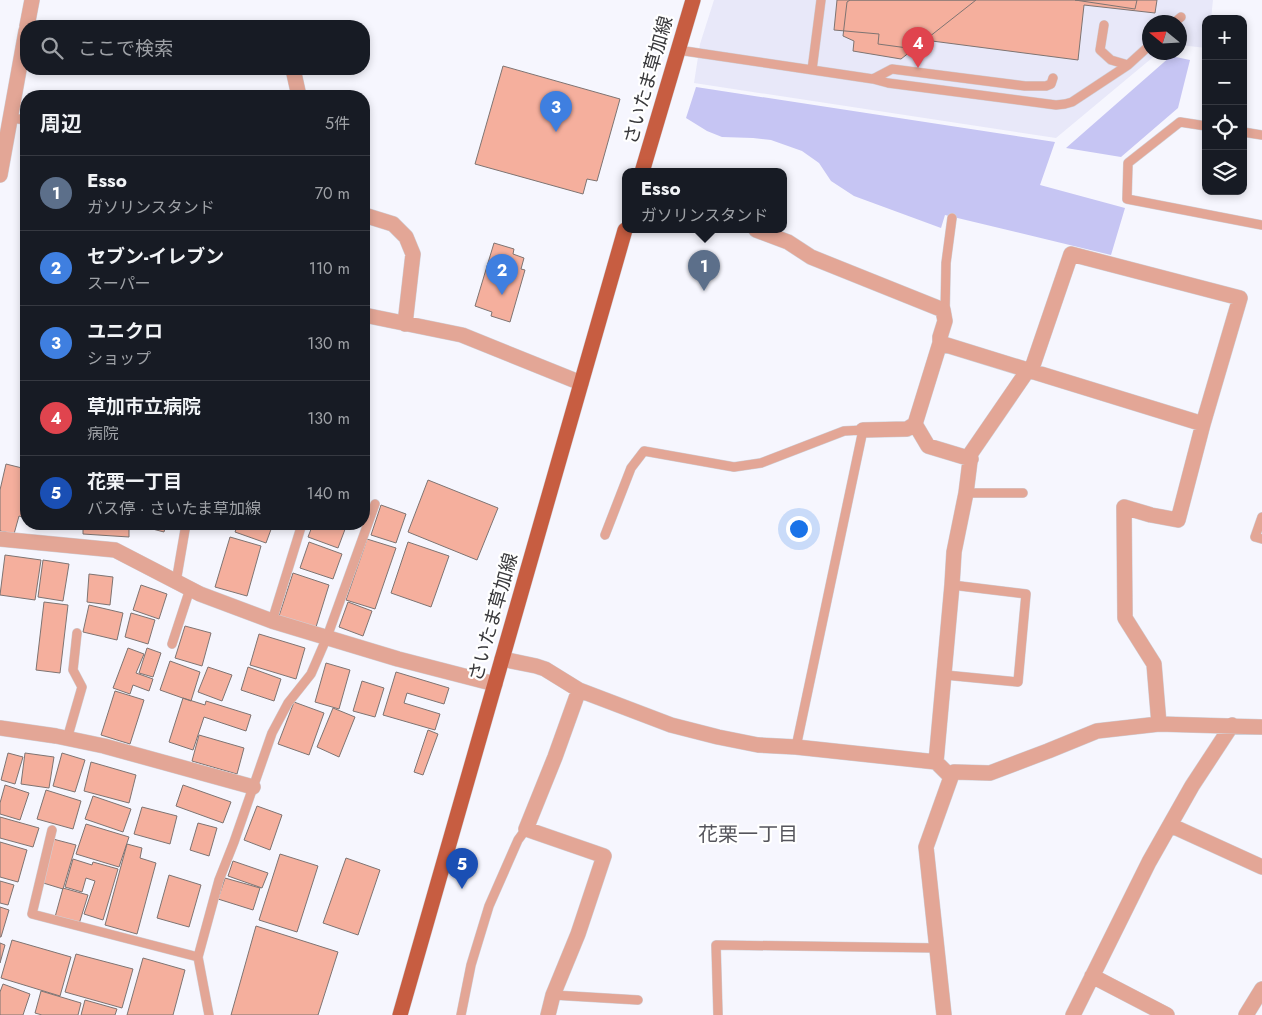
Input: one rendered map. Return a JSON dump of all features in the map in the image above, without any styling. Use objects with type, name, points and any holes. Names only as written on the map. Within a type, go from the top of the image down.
[{"type":"main road","name":"さいたま草加線","points":[[643,168],[692,0]]},
{"type":"main road","name":"さいたま草加線","points":[[400,1015],[624,233]]},
{"type":"street","points":[[28,20],[32,0]]},
{"type":"street","points":[[0,175],[20,64]]},
{"type":"street","points":[[294,75],[298,90]]},
{"type":"street","points":[[370,217],[394,224],[406,237],[414,254],[405,324]]},
{"type":"street","points":[[764,233],[788,242],[811,257],[943,310],[945,321],[940,342],[915,424],[907,429],[863,430]]},
{"type":"street","points":[[936,762],[945,675],[954,552],[966,493],[971,453],[1030,370],[1071,254],[1240,298],[1203,424],[1178,520],[1124,507],[1125,618],[1154,664],[1159,724]]},
{"type":"street","points":[[370,316],[462,336],[581,384]]},
{"type":"street","points":[[940,342],[1203,424]]},
{"type":"street","points":[[915,424],[928,446],[971,459]]},
{"type":"street","points":[[0,539],[115,550],[190,590],[272,621],[398,659],[495,684]]},
{"type":"street","points":[[502,659],[545,669],[579,690],[671,725],[758,745],[936,762],[951,777]]},
{"type":"street","points":[[548,1015],[553,995],[578,934],[604,856],[526,829],[579,690]]},
{"type":"street","points":[[944,1015],[926,847],[954,772],[990,773],[1097,731],[1159,724],[1262,726]]},
{"type":"street","points":[[1073,1015],[1149,862],[1192,786],[1232,725]]},
{"type":"street","points":[[0,728],[104,746],[252,787]]},
{"type":"street","points":[[1170,825],[1262,867]]},
{"type":"street","points":[[1092,976],[1167,1015]]},
{"type":"street","points":[[1246,1015],[1262,989]]},
{"type":"lane","points":[[812,70],[821,0]]},
{"type":"lane","points":[[1104,25],[1100,50],[1111,60],[1128,65]]},
{"type":"lane","points":[[678,50],[873,79],[888,83],[1056,105],[1072,102],[1128,65],[1142,52]]},
{"type":"lane","points":[[873,79],[892,68],[1036,86],[1051,84],[1053,78]]},
{"type":"lane","points":[[10,118],[20,119]]},
{"type":"lane","points":[[1202,125],[1180,122],[1128,164],[1127,199],[1262,225]]},
{"type":"lane","points":[[1247,132],[1262,134]]},
{"type":"lane","points":[[945,321],[946,263],[952,218]]},
{"type":"lane","points":[[606,535],[631,468],[644,451],[734,467],[761,463],[844,431],[863,430],[796,748]]},
{"type":"lane","points":[[966,493],[1023,494]]},
{"type":"lane","points":[[370,518],[375,504]]},
{"type":"lane","points":[[1262,517],[1255,537],[1262,540]]},
{"type":"lane","points":[[176,582],[185,530]]},
{"type":"lane","points":[[272,621],[300,530]]},
{"type":"lane","points":[[209,1015],[198,957],[219,880],[272,733],[288,703],[311,674],[327,637],[366,530]]},
{"type":"lane","points":[[945,675],[1018,682],[1026,594],[952,585]]},
{"type":"lane","points":[[172,644],[190,590]]},
{"type":"lane","points":[[67,739],[82,687],[73,670],[77,633]]},
{"type":"lane","points":[[461,1015],[471,964],[489,906],[518,840],[526,829]]},
{"type":"lane","points":[[52,830],[32,914],[198,957]]},
{"type":"lane","points":[[718,1015],[716,944],[937,948]]},
{"type":"lane","points":[[553,995],[638,1000]]},
{"type":"shaded area","points":[[714,0],[1213,0],[1211,15],[1202,15],[1202,48],[1187,46],[1187,15],[1142,15],[1142,60],[1150,60],[1056,138],[694,83],[700,44]]},
{"type":"shaded area","points":[[1166,60],[1190,60],[1178,108],[1121,157],[1066,148]]},
{"type":"shaded area","points":[[696,87],[1055,142],[1040,185],[1125,208],[1111,255],[945,215],[941,228],[854,196],[831,181],[819,163],[802,151],[771,140],[722,137],[707,131],[686,118]]},
{"type":"building","points":[[837,0],[1157,0],[1155,13],[1084,5],[1078,60],[932,41],[930,51],[878,44],[879,34],[834,30]]},
{"type":"building","points":[[850,0],[976,0],[901,59],[853,51],[854,41],[843,36],[847,2]]},
{"type":"building","points":[[1075,0],[1137,0],[1135,9]]},
{"type":"building","points":[[503,66],[620,99],[597,181],[587,179],[583,194],[475,164]]},
{"type":"building","points":[[494,243],[514,249],[513,254],[524,258],[521,269],[525,270],[510,322],[491,316],[492,312],[475,306]]},
{"type":"building","points":[[6,464],[20,468],[20,516],[14,534],[0,531],[0,490]]},
{"type":"building","points":[[428,480],[498,508],[477,560],[408,532]]},
{"type":"building","points":[[381,505],[406,514],[396,543],[371,535]]},
{"type":"building","points":[[83,530],[129,530],[129,537],[83,534]]},
{"type":"building","points":[[236,530],[271,530],[266,543],[235,532]]},
{"type":"building","points":[[311,530],[345,530],[338,548],[308,537]]},
{"type":"building","points":[[230,537],[261,546],[247,596],[215,587]]},
{"type":"building","points":[[367,539],[396,548],[375,609],[346,600]]},
{"type":"building","points":[[309,542],[342,554],[333,579],[300,568]]},
{"type":"building","points":[[408,542],[449,556],[431,607],[391,593]]},
{"type":"building","points":[[5,555],[41,560],[35,600],[0,595]]},
{"type":"building","points":[[43,560],[69,564],[63,601],[38,597]]},
{"type":"building","points":[[293,573],[329,585],[316,627],[279,616]]},
{"type":"building","points":[[89,574],[113,577],[110,605],[87,602]]},
{"type":"building","points":[[141,585],[167,594],[159,619],[133,610]]},
{"type":"building","points":[[44,602],[68,605],[60,673],[36,670]]},
{"type":"building","points":[[348,602],[372,611],[363,636],[339,627]]},
{"type":"building","points":[[89,605],[123,613],[117,640],[83,632]]},
{"type":"building","points":[[131,613],[155,620],[148,644],[125,637]]},
{"type":"building","points":[[185,626],[211,633],[202,666],[175,658]]},
{"type":"building","points":[[259,634],[305,648],[296,679],[250,665]]},
{"type":"building","points":[[128,648],[144,654],[136,673],[153,679],[149,691],[133,685],[130,694],[113,688]]},
{"type":"building","points":[[147,648],[161,653],[153,677],[139,673]]},
{"type":"building","points":[[170,661],[200,672],[191,701],[160,690]]},
{"type":"building","points":[[326,663],[350,670],[339,709],[315,702]]},
{"type":"building","points":[[208,667],[232,675],[222,701],[198,692]]},
{"type":"building","points":[[248,667],[281,679],[274,701],[241,690]]},
{"type":"building","points":[[396,672],[449,688],[444,704],[407,693],[404,703],[440,714],[435,730],[383,715]]},
{"type":"building","points":[[362,681],[384,688],[375,717],[353,711]]},
{"type":"building","points":[[115,691],[144,700],[130,744],[101,735]]},
{"type":"building","points":[[183,698],[205,705],[206,701],[251,715],[246,731],[204,717],[193,750],[169,742]]},
{"type":"building","points":[[294,702],[324,713],[309,755],[278,744]]},
{"type":"building","points":[[333,708],[355,717],[339,757],[317,747]]},
{"type":"building","points":[[428,730],[438,734],[423,775],[414,772]]},
{"type":"building","points":[[199,735],[244,748],[237,774],[192,761]]},
{"type":"building","points":[[8,753],[23,757],[15,784],[1,780]]},
{"type":"building","points":[[25,753],[54,757],[49,788],[21,784]]},
{"type":"building","points":[[62,753],[85,760],[75,792],[53,786]]},
{"type":"building","points":[[91,762],[136,775],[129,803],[84,791]]},
{"type":"building","points":[[5,785],[29,793],[20,820],[0,814],[0,803]]},
{"type":"building","points":[[183,785],[231,802],[223,823],[176,806]]},
{"type":"building","points":[[46,790],[81,801],[73,829],[37,819]]},
{"type":"building","points":[[93,796],[131,809],[123,832],[85,819]]},
{"type":"building","points":[[257,806],[282,815],[270,850],[244,840]]},
{"type":"building","points":[[142,807],[177,816],[170,844],[134,834]]},
{"type":"building","points":[[0,817],[39,828],[33,847],[0,838]]},
{"type":"building","points":[[198,823],[217,828],[209,856],[190,850]]},
{"type":"building","points":[[86,824],[129,837],[119,867],[76,854]]},
{"type":"building","points":[[53,839],[76,845],[63,889],[40,882]]},
{"type":"building","points":[[0,842],[27,850],[18,882],[0,877]]},
{"type":"building","points":[[127,844],[142,848],[140,858],[156,863],[137,934],[105,925]]},
{"type":"building","points":[[280,854],[318,866],[297,932],[259,920]]},
{"type":"building","points":[[346,858],[380,870],[358,935],[323,923]]},
{"type":"building","points":[[73,859],[92,865],[93,862],[118,869],[103,920],[84,914],[95,881],[86,878],[82,892],[65,887]]},
{"type":"building","points":[[233,861],[268,873],[262,888],[228,876]]},
{"type":"building","points":[[169,875],[201,885],[189,927],[157,918]]},
{"type":"building","points":[[225,878],[260,888],[253,910],[218,899]]},
{"type":"building","points":[[0,881],[14,885],[8,905],[0,903]]},
{"type":"building","points":[[63,888],[88,895],[79,924],[55,917]]},
{"type":"building","points":[[0,907],[9,910],[1,937],[0,937]]},
{"type":"building","points":[[256,926],[338,952],[318,1015],[231,1015]]},
{"type":"building","points":[[12,940],[71,957],[60,996],[1,978]]},
{"type":"building","points":[[0,943],[5,945],[0,963]]},
{"type":"building","points":[[76,954],[133,969],[122,1008],[65,992]]},
{"type":"building","points":[[143,958],[185,970],[173,1015],[127,1015]]},
{"type":"building","points":[[3,984],[30,994],[23,1015],[0,1015],[0,992]]},
{"type":"building","points":[[41,991],[81,1003],[78,1015],[42,1015],[35,1013]]},
{"type":"building","points":[[85,1000],[117,1009],[115,1015],[81,1015]]},
{"type":"place","name":"草加市立病院","points":[[918,68]]},
{"type":"place","name":"ユニクロ","points":[[556,132]]},
{"type":"place","name":"Esso","points":[[704,291]]},
{"type":"place","name":"セブン-イレブン","points":[[502,295]]},
{"type":"place","name":"花栗一丁目","points":[[462,889]]},
{"type":"district","name":"花栗一丁目","points":[[748,834]]}]
